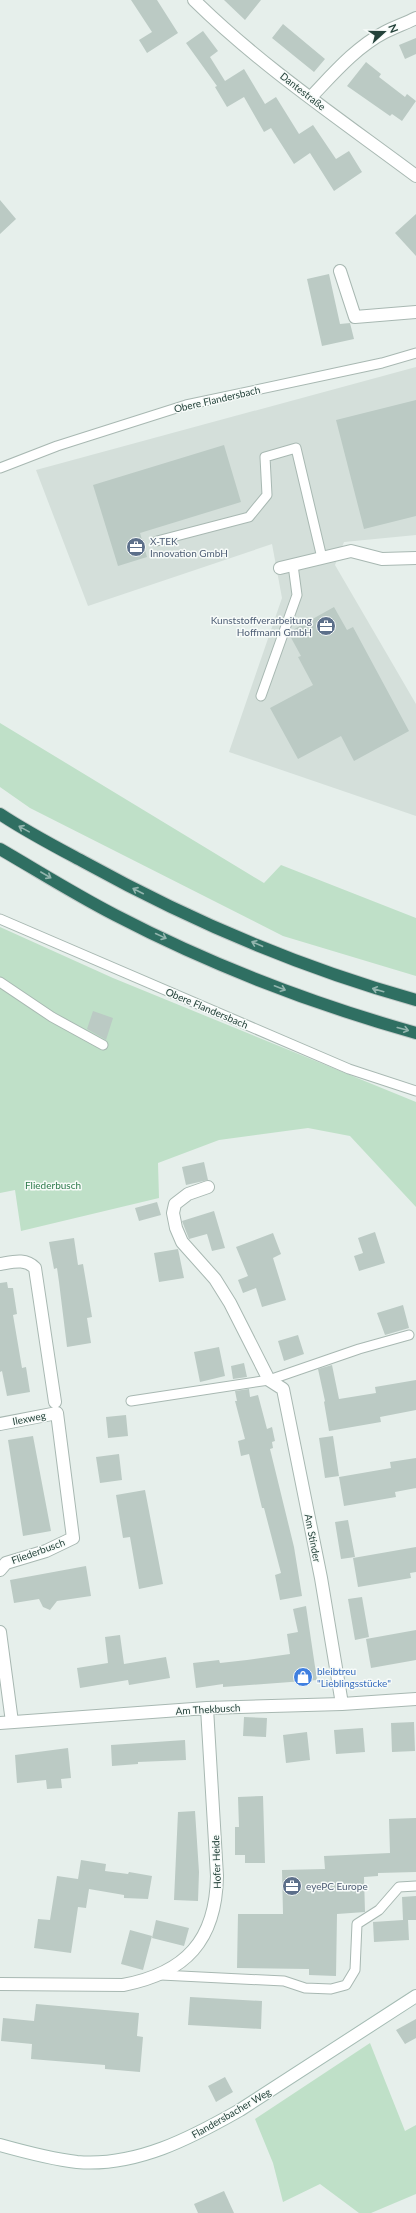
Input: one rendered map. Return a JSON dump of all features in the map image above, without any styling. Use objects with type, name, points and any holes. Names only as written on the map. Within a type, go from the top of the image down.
[{"type":"highway","points":[[0,814],[140,893],[291,959],[371,988],[416,1000]]},
{"type":"highway","points":[[0,849],[115,915],[208,959],[280,988],[351,1014],[416,1033]]},
{"type":"street","name":"Dantestraße","points":[[194,0],[216,21],[311,97],[416,176]]},
{"type":"street","points":[[311,97],[342,64],[369,42],[384,32],[416,18]]},
{"type":"street","points":[[340,271],[355,317],[416,312]]},
{"type":"street","points":[[280,568],[351,551],[382,558],[416,558]]},
{"type":"street","name":"Am Stinder","points":[[208,1187],[188,1194],[175,1204],[173,1213],[176,1228],[182,1242],[215,1279],[230,1304],[269,1380],[283,1389],[321,1578],[342,1704]]},
{"type":"street","name":"Fliederbusch","points":[[0,1264],[23,1262],[30,1264],[35,1268],[56,1407],[73,1538],[46,1550],[6,1563],[0,1570]]},
{"type":"street","name":"Ilexweg","points":[[0,1424],[56,1407]]},
{"type":"street","points":[[0,1632],[12,1722]]},
{"type":"street","name":"Am Thekbusch","points":[[0,1723],[207,1708],[342,1704],[416,1699]]},
{"type":"street","name":"Hofer Heide","points":[[0,1984],[123,1984],[143,1981],[174,1968],[196,1949],[212,1918],[217,1897],[207,1708]]},
{"type":"street","name":"Flandersbacher Weg","points":[[0,2145],[79,2162],[125,2159],[170,2145],[210,2127],[240,2110],[416,1996]]},
{"type":"lane","name":"Obere Flandersbach","points":[[0,468],[57,446],[186,405],[382,363],[416,353]]},
{"type":"lane","points":[[157,542],[249,517],[267,495],[265,457],[296,448],[322,558]]},
{"type":"lane","points":[[262,696],[297,595],[293,565]]},
{"type":"lane","name":"Obere Flandersbach","points":[[0,919],[349,1069],[416,1091]]},
{"type":"lane","points":[[0,982],[52,1017],[103,1045]]},
{"type":"lane","points":[[132,1401],[269,1380],[359,1348],[409,1334]]},
{"type":"lane","points":[[161,1974],[284,1981],[305,1988],[331,1989],[346,1984],[355,1970],[357,1924],[379,1910],[399,1887],[416,1886]]},
{"type":"shaded area","points":[[416,367],[416,535],[344,542],[335,565],[416,704],[416,816],[229,752],[282,598],[272,544],[88,606],[36,470]]},
{"type":"green space","points":[[0,723],[264,883],[281,865],[416,918],[416,976],[283,936],[30,808],[0,787]]},
{"type":"green space","points":[[0,927],[113,978],[416,1102],[416,1207],[350,1136],[308,1128],[219,1140],[158,1163],[159,1198],[21,1231],[15,1190],[0,1193]]},
{"type":"green space","points":[[370,2043],[405,2131],[416,2125],[416,2194],[371,2213],[359,2213],[320,2184],[283,2202],[273,2163],[255,2119]]},
{"type":"building","points":[[131,0],[157,0],[178,33],[147,53],[139,40],[152,32]]},
{"type":"building","points":[[224,0],[261,0],[245,20]]},
{"type":"building","points":[[283,24],[325,59],[314,72],[272,38]]},
{"type":"building","points":[[203,31],[218,51],[210,57],[225,81],[244,69],[265,104],[276,97],[299,134],[313,125],[336,159],[349,151],[362,172],[334,191],[310,153],[294,164],[271,128],[264,132],[244,97],[227,107],[215,87],[217,86],[186,43]]},
{"type":"building","points":[[416,38],[416,54],[405,59],[399,45]]},
{"type":"building","points":[[366,62],[381,74],[379,77],[405,97],[407,94],[416,101],[402,121],[392,114],[390,116],[347,86]]},
{"type":"building","points":[[0,200],[16,219],[0,234]]},
{"type":"building","points":[[416,214],[416,256],[395,233]]},
{"type":"building","points":[[329,274],[340,324],[350,323],[354,339],[322,346],[307,279]]},
{"type":"building","points":[[416,400],[416,516],[364,529],[336,420]]},
{"type":"building","points":[[224,445],[241,502],[140,533],[147,557],[118,566],[93,485]]},
{"type":"building","points":[[334,607],[347,630],[353,627],[409,731],[354,761],[341,736],[298,759],[270,708],[313,685],[298,657],[301,656],[289,634],[291,631]]},
{"type":"building","points":[[93,1011],[113,1018],[106,1040],[87,1029]]},
{"type":"building","points":[[204,1162],[208,1180],[186,1185],[182,1167]]},
{"type":"building","points":[[157,1202],[161,1215],[139,1221],[135,1208]]},
{"type":"building","points":[[214,1211],[225,1248],[212,1251],[207,1234],[189,1239],[182,1221]]},
{"type":"building","points":[[375,1232],[385,1263],[359,1271],[354,1256],[363,1253],[358,1238]]},
{"type":"building","points":[[273,1233],[281,1254],[273,1258],[286,1300],[262,1307],[256,1288],[243,1293],[238,1280],[248,1276],[236,1247]]},
{"type":"building","points":[[74,1238],[78,1265],[83,1264],[92,1317],[87,1318],[91,1343],[67,1347],[57,1268],[54,1269],[49,1242]]},
{"type":"building","points":[[178,1249],[184,1278],[159,1282],[154,1253]]},
{"type":"building","points":[[7,1282],[8,1288],[13,1288],[17,1314],[13,1315],[22,1368],[26,1367],[30,1392],[7,1396],[2,1371],[0,1372],[0,1283]]},
{"type":"building","points":[[403,1305],[409,1328],[385,1335],[377,1313]]},
{"type":"building","points":[[298,1335],[304,1354],[284,1361],[278,1341]]},
{"type":"building","points":[[219,1347],[225,1376],[200,1382],[194,1352]]},
{"type":"building","points":[[244,1363],[247,1377],[233,1379],[231,1366]]},
{"type":"building","points":[[332,1365],[339,1399],[376,1393],[375,1387],[416,1380],[416,1410],[380,1417],[381,1422],[329,1431],[325,1401],[318,1369]]},
{"type":"building","points":[[249,1389],[250,1397],[258,1395],[267,1429],[272,1427],[275,1441],[272,1442],[273,1448],[270,1449],[294,1547],[302,1596],[280,1600],[275,1575],[281,1573],[264,1508],[262,1508],[249,1454],[241,1456],[238,1441],[245,1439],[235,1401],[237,1401],[235,1391]]},
{"type":"building","points":[[126,1415],[128,1436],[108,1438],[106,1417]]},
{"type":"building","points":[[33,1436],[51,1531],[23,1536],[8,1440]]},
{"type":"building","points":[[333,1436],[339,1476],[325,1478],[319,1438]]},
{"type":"building","points":[[119,1454],[122,1480],[100,1483],[96,1457]]},
{"type":"building","points":[[416,1458],[416,1488],[395,1492],[396,1497],[344,1506],[339,1477],[391,1468],[390,1462]]},
{"type":"building","points":[[145,1490],[163,1584],[139,1589],[130,1537],[123,1538],[116,1495]]},
{"type":"building","points":[[348,1520],[355,1557],[341,1559],[335,1522]]},
{"type":"building","points":[[416,1547],[416,1572],[410,1573],[411,1578],[358,1587],[353,1558]]},
{"type":"building","points":[[86,1566],[91,1596],[57,1601],[50,1610],[43,1607],[39,1599],[14,1603],[10,1580]]},
{"type":"building","points":[[362,1597],[369,1637],[355,1640],[348,1599]]},
{"type":"building","points":[[306,1606],[317,1680],[223,1687],[223,1684],[196,1688],[193,1663],[219,1660],[220,1663],[290,1654],[287,1634],[298,1632],[293,1609]]},
{"type":"building","points":[[416,1630],[416,1660],[371,1668],[366,1639]]},
{"type":"building","points":[[120,1635],[124,1664],[166,1657],[170,1678],[129,1685],[128,1680],[80,1688],[77,1668],[108,1663],[105,1637]]},
{"type":"building","points":[[244,1717],[267,1718],[266,1737],[243,1736]]},
{"type":"building","points":[[414,1722],[415,1751],[392,1752],[391,1723]]},
{"type":"building","points":[[363,1728],[365,1752],[336,1754],[334,1730]]},
{"type":"building","points":[[307,1732],[310,1760],[286,1763],[283,1735]]},
{"type":"building","points":[[185,1740],[186,1760],[138,1762],[138,1764],[112,1766],[111,1745]]},
{"type":"building","points":[[68,1748],[71,1778],[61,1779],[62,1788],[47,1789],[46,1780],[17,1783],[15,1755]]},
{"type":"building","points":[[263,1796],[265,1863],[245,1863],[245,1855],[235,1855],[235,1827],[239,1827],[238,1797]]},
{"type":"building","points":[[195,1811],[199,1872],[198,1901],[174,1900],[178,1812]]},
{"type":"building","points":[[416,1818],[416,1872],[378,1873],[378,1876],[364,1877],[365,1912],[337,1914],[336,1976],[309,1975],[309,1969],[237,1968],[238,1914],[283,1914],[282,1870],[325,1869],[324,1856],[390,1853],[389,1819]]},
{"type":"building","points":[[81,1860],[106,1864],[105,1871],[128,1874],[129,1872],[152,1876],[148,1899],[124,1898],[124,1895],[89,1889],[86,1908],[78,1907],[71,1953],[34,1948],[38,1919],[50,1920],[57,1876],[78,1879]]},
{"type":"building","points":[[416,1896],[416,1920],[408,1920],[409,1940],[374,1942],[373,1922],[403,1920],[402,1897]]},
{"type":"building","points":[[156,1920],[189,1928],[184,1946],[152,1938]]},
{"type":"building","points":[[130,1930],[152,1936],[143,1970],[121,1964]]},
{"type":"building","points":[[190,1997],[262,2001],[261,2029],[188,2025]]},
{"type":"building","points":[[36,2004],[139,2013],[137,2036],[143,2037],[140,2072],[105,2069],[105,2065],[31,2059],[32,2044],[1,2041],[3,2018],[34,2021]]},
{"type":"building","points":[[416,2019],[416,2038],[405,2044],[396,2030]]},
{"type":"building","points":[[225,2077],[233,2092],[216,2102],[208,2086]]},
{"type":"building","points":[[224,2191],[234,2213],[198,2213],[194,2204]]},
{"type":"place","name":"X-TEK Innovation GmbH","points":[[136,547]]},
{"type":"place","name":"Kunststoffverarbeitung Hoffmann GmbH","points":[[326,626]]},
{"type":"place","name":"bleibtreu \"Lieblingsstücke\"","points":[[303,1677]]},
{"type":"place","name":"eyePC Europe","points":[[292,1886]]}]
